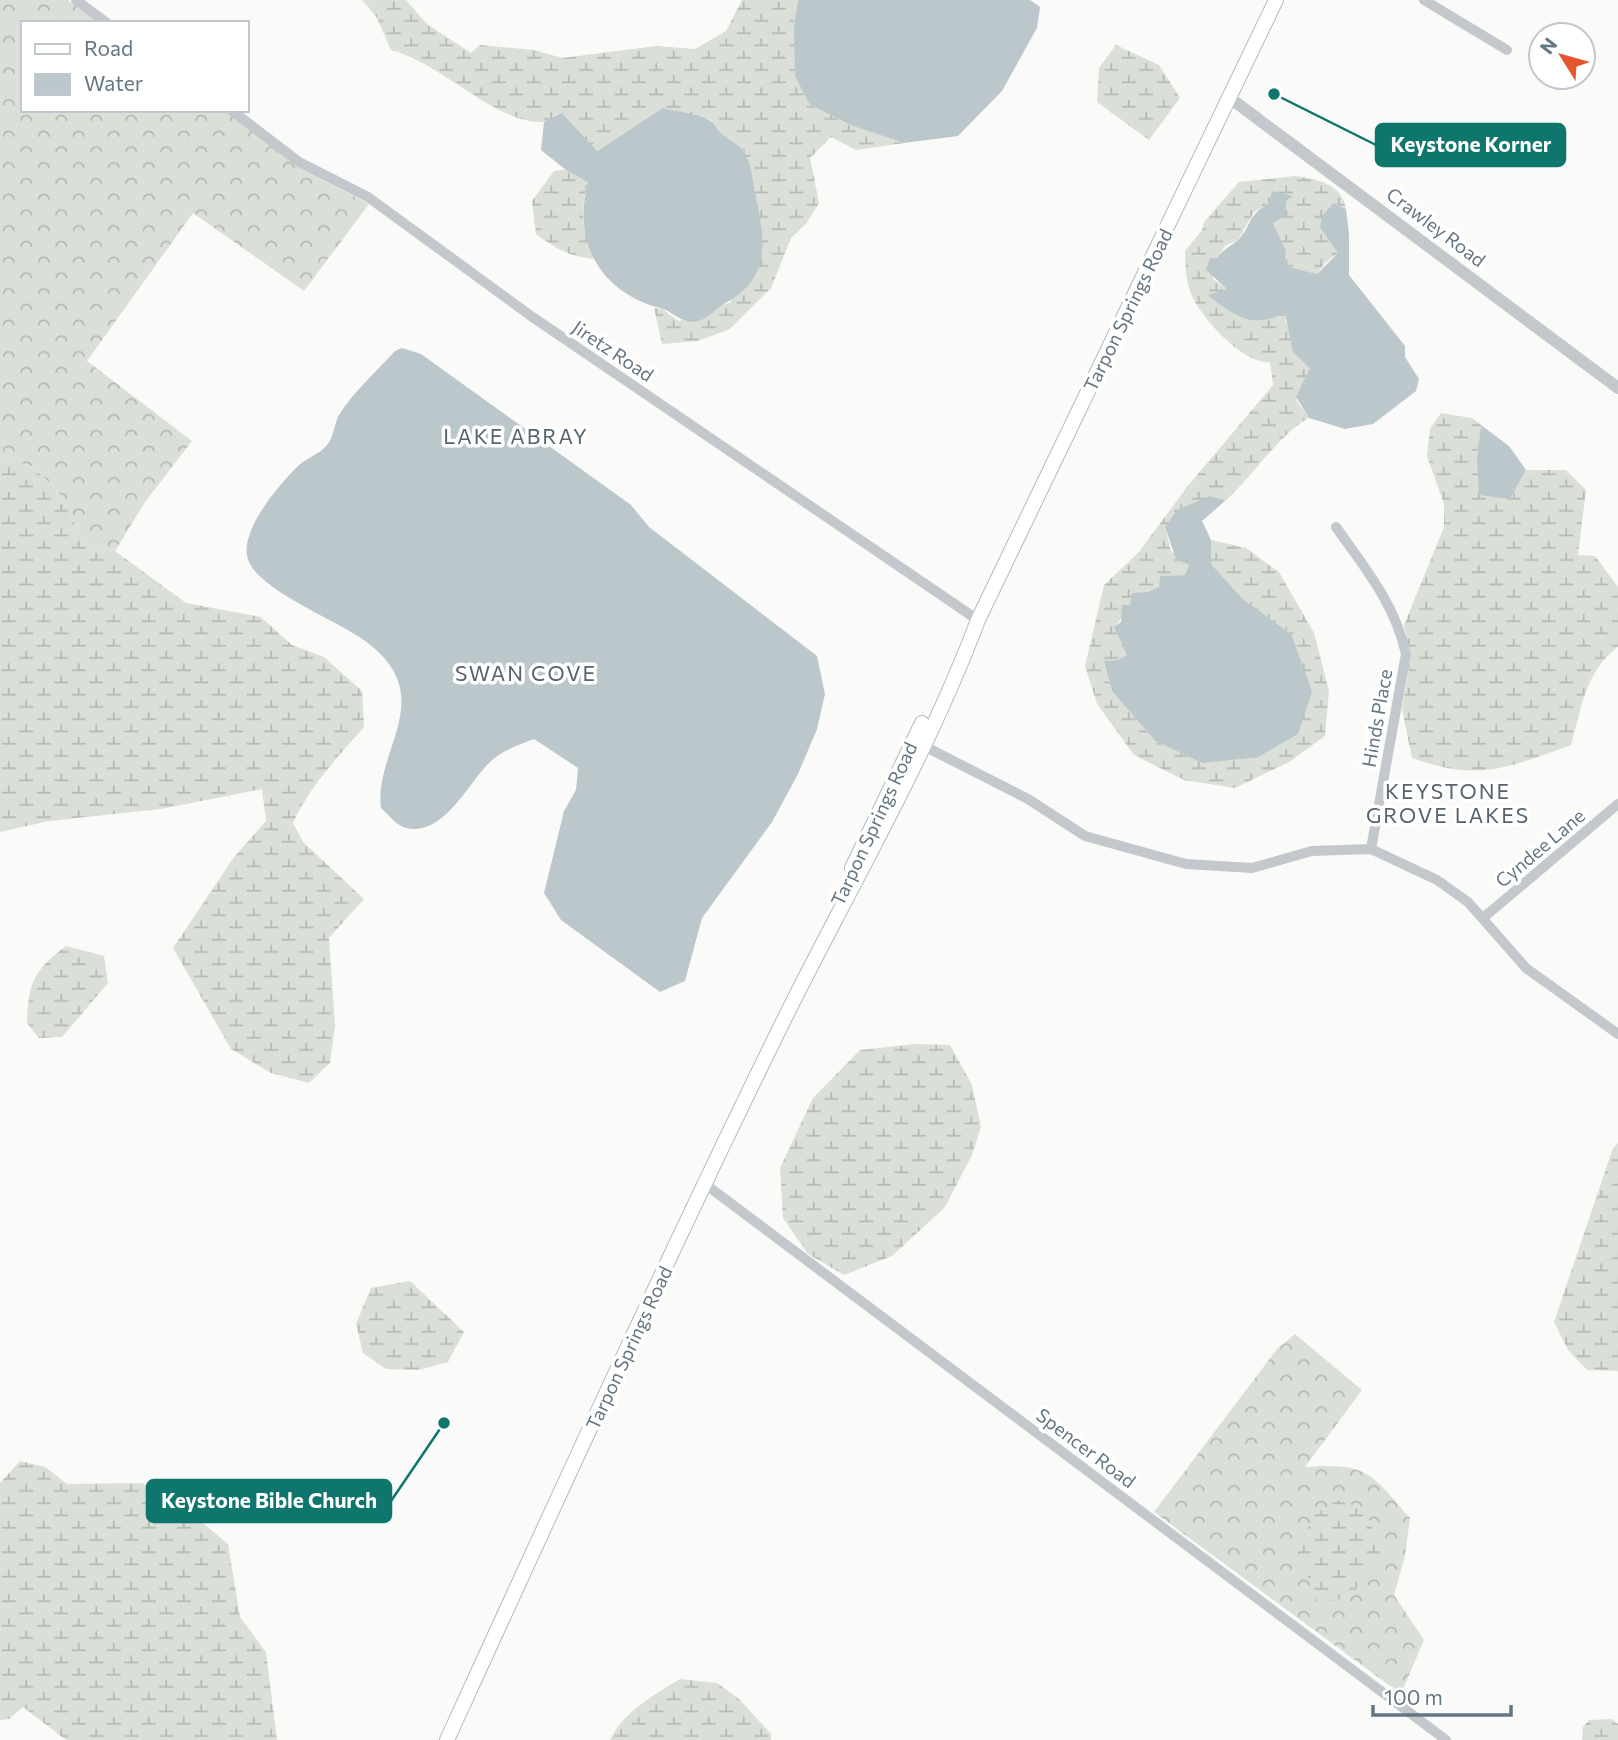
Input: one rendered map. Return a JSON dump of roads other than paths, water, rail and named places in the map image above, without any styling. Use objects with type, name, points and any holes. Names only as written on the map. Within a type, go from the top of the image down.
[{"type":"main road","name":"Tarpon Springs Road","points":[[447,1740],[705,1184],[814,957],[844,906],[918,743],[1276,0]]},
{"type":"street","points":[[76,0],[104,21]]},
{"type":"street","points":[[1424,0],[1507,50]]},
{"type":"street","name":"Crawley Road","points":[[1230,98],[1618,388]]},
{"type":"street","name":"Jiretz Road","points":[[234,112],[299,162],[376,202],[520,308],[978,620]]},
{"type":"street","name":"Hinds Place","points":[[1336,527],[1389,602],[1400,627],[1406,654],[1371,849]]},
{"type":"street","points":[[918,743],[1028,799],[1085,836],[1186,864],[1252,868],[1312,851],[1371,849],[1437,880],[1468,902],[1526,968],[1618,1034]]},
{"type":"street","name":"Cyndee Lane","points":[[1483,918],[1618,804]]},
{"type":"street","name":"Spencer Road","points":[[705,1184],[1446,1740]]},
{"type":"water","points":[[798,0],[1030,0],[1040,7],[1037,28],[1002,91],[958,136],[904,143],[853,126],[810,105],[795,76],[794,26]]},
{"type":"water","points":[[663,108],[709,120],[741,148],[751,169],[761,226],[762,256],[751,282],[706,318],[692,322],[639,300],[621,290],[607,277],[595,262],[584,225],[588,182],[566,170],[541,150],[544,122],[562,113],[597,151]]},
{"type":"water","points":[[1272,191],[1293,196],[1286,201],[1285,216],[1273,223],[1286,251],[1285,266],[1317,274],[1338,253],[1320,228],[1322,216],[1334,203],[1346,209],[1349,275],[1405,346],[1405,357],[1419,379],[1416,391],[1373,424],[1345,429],[1309,418],[1296,397],[1310,368],[1293,352],[1285,313],[1262,320],[1244,318],[1207,295],[1227,289],[1206,270],[1210,258],[1217,258],[1239,239],[1253,216],[1268,204]]},
{"type":"water","points":[[402,348],[421,354],[631,505],[649,527],[817,656],[825,694],[817,729],[798,774],[772,822],[702,918],[685,981],[660,992],[561,920],[544,893],[564,811],[576,790],[578,768],[534,739],[509,749],[492,760],[442,818],[419,829],[399,825],[381,808],[383,777],[400,714],[401,699],[395,674],[382,655],[364,640],[275,588],[255,571],[249,562],[248,538],[270,498],[297,467],[327,445],[339,415],[351,398],[395,351]]},
{"type":"water","points":[[1481,425],[1509,446],[1526,470],[1510,499],[1479,495],[1477,458]]},
{"type":"water","points":[[1210,496],[1226,500],[1202,521],[1211,540],[1211,564],[1243,599],[1291,634],[1312,691],[1298,734],[1258,757],[1202,763],[1155,741],[1112,691],[1104,661],[1118,660],[1127,655],[1114,627],[1121,622],[1122,605],[1130,605],[1132,593],[1148,592],[1159,587],[1160,576],[1185,575],[1189,565],[1176,559],[1165,527],[1177,510]]},
{"type":"place","name":"Keystone Korner","points":[[1274,94]]},
{"type":"place","name":"Keystone Bible Church","points":[[444,1423]]},
{"type":"district","name":"LAKE ABRAY","points":[[516,437]]},
{"type":"district","name":"SWAN COVE","points":[[526,674]]},
{"type":"district","name":"KEYSTONE GROVE LAKES","points":[[1448,804]]}]
